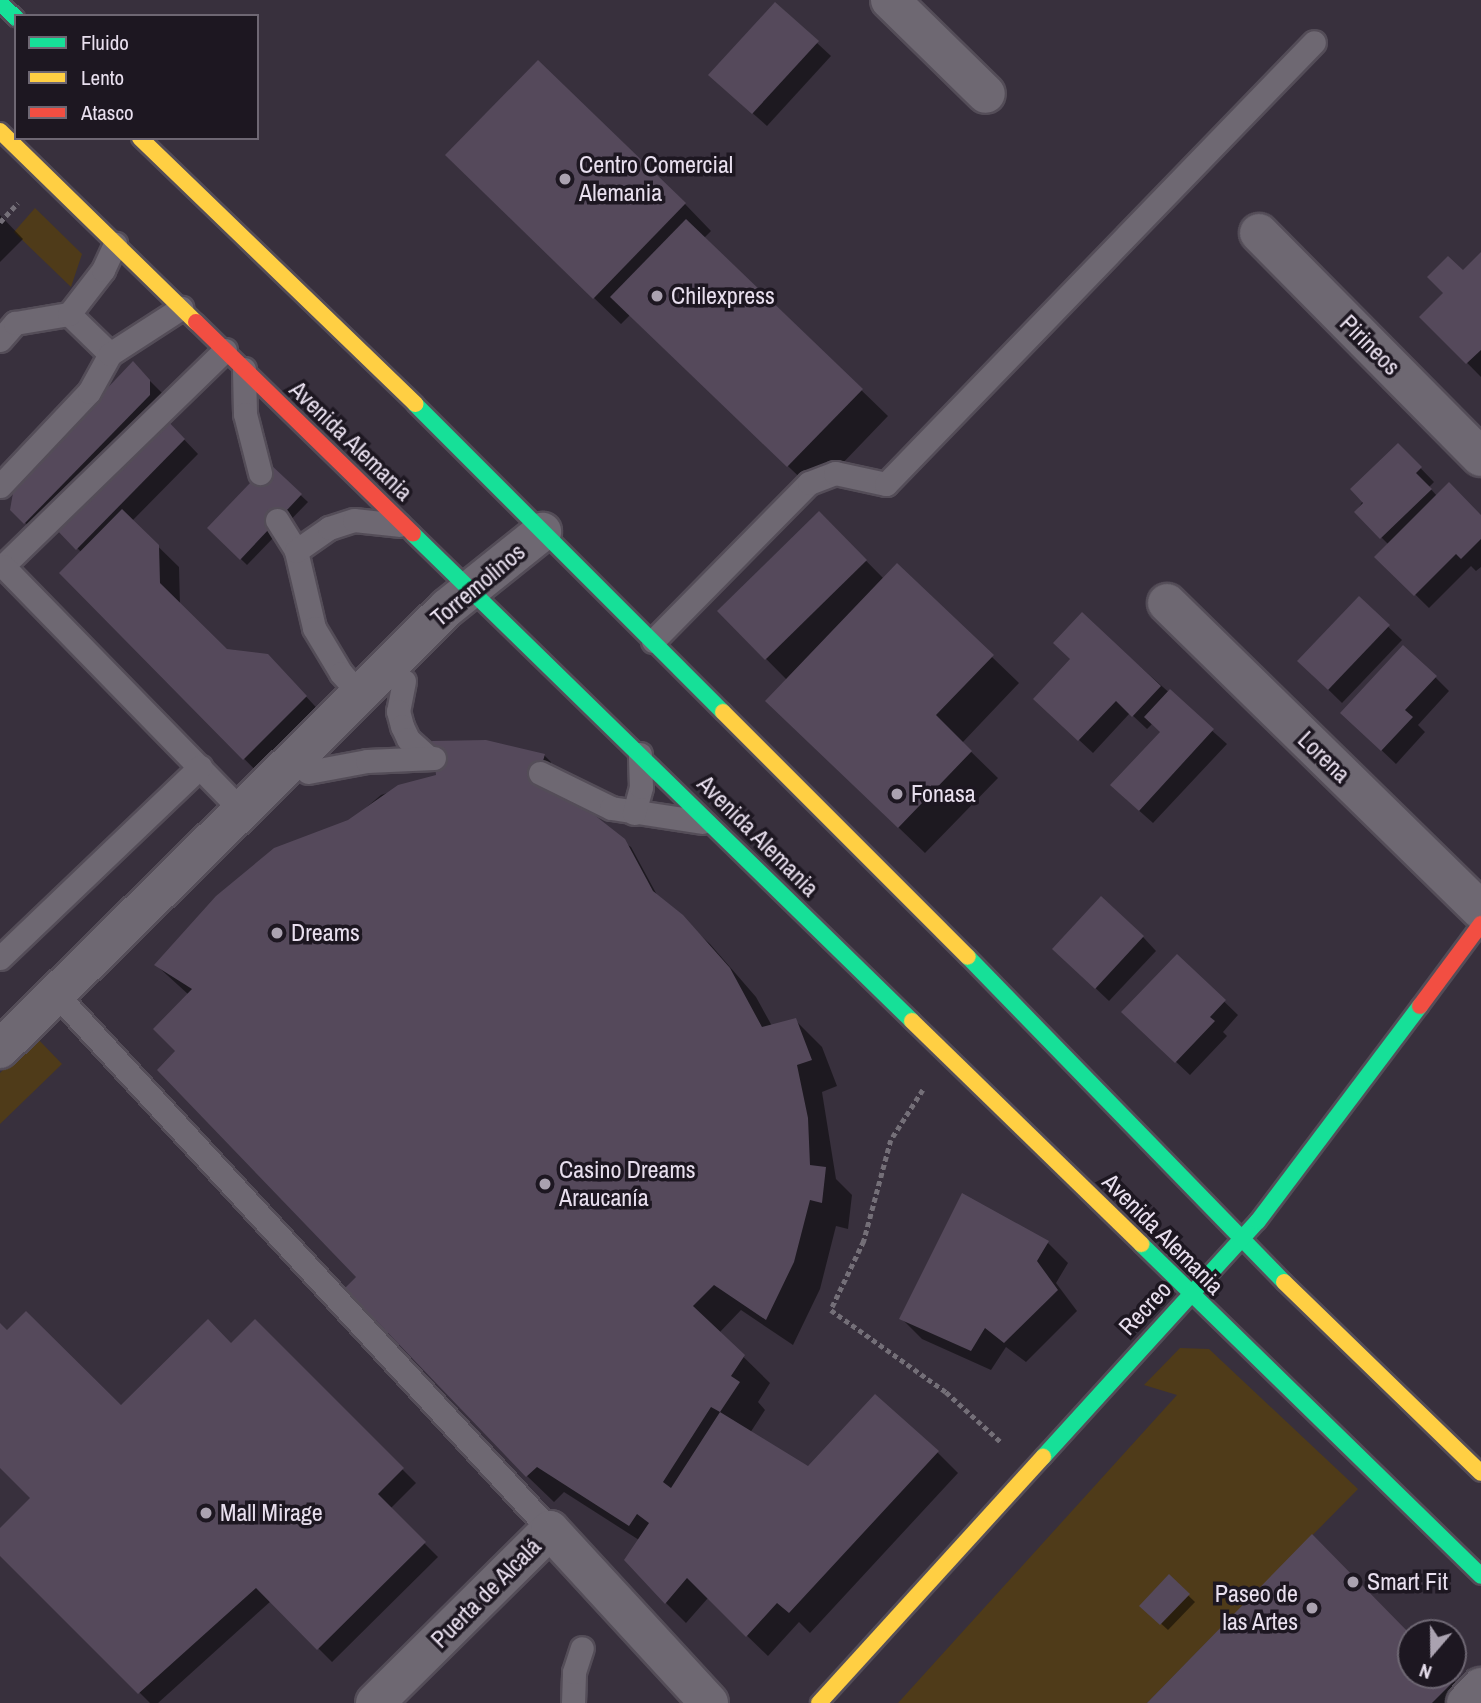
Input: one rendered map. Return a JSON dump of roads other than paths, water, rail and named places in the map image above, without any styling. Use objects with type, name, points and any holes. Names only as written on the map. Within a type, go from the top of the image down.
[{"type":"main road","points":[[0,3],[14,16]]},
{"type":"main road","name":"Avenida Alemania","points":[[0,131],[953,1057],[1189,1293],[1481,1576]]},
{"type":"main road","points":[[142,140],[653,641],[1241,1240],[1481,1473]]},
{"type":"main road","name":"Recreo","points":[[819,1703],[1189,1293],[1241,1240],[1481,924]]},
{"type":"street","points":[[890,0],[986,94]]},
{"type":"street","name":"Pirineos","points":[[1259,233],[1481,457]]},
{"type":"street","name":"Torremolinos","points":[[0,1049],[118,937],[157,892],[243,812],[360,694],[478,594],[542,532]]},
{"type":"street","name":"Torremolinos","points":[[118,937],[168,904],[404,681],[478,594]]},
{"type":"street","name":"Lorena","points":[[1167,603],[1481,910]]},
{"type":"street","name":"Puerta de Alcalá","points":[[375,1703],[550,1530],[709,1703]]},
{"type":"street","points":[[1466,1703],[1481,1687]]},
{"type":"lane","points":[[653,641],[809,484],[835,473],[886,484],[1314,42]]},
{"type":"lane","points":[[0,340],[15,323],[69,314],[103,270],[115,244]]},
{"type":"lane","points":[[0,486],[89,392],[110,354],[181,308]]},
{"type":"lane","points":[[69,314],[110,354]]},
{"type":"lane","points":[[225,350],[3,566],[243,812]]},
{"type":"lane","points":[[244,369],[246,414],[260,472]]},
{"type":"lane","points":[[278,520],[296,551],[314,628],[341,673],[360,694]]},
{"type":"lane","points":[[296,551],[329,528],[354,520],[405,526]]},
{"type":"lane","points":[[308,772],[368,761],[431,758],[408,739],[402,726],[398,711],[404,681]]},
{"type":"lane","points":[[634,813],[641,788],[639,751]]},
{"type":"lane","points":[[0,958],[200,767]]},
{"type":"lane","points":[[540,773],[611,808],[634,813],[678,816],[720,830]]},
{"type":"lane","points":[[57,996],[550,1530]]},
{"type":"lane","points":[[573,1703],[574,1672],[582,1648]]},
{"type":"place","name":"Centro Comercial Alemania","points":[[565,179]]},
{"type":"place","name":"Chilexpress","points":[[657,296]]},
{"type":"place","name":"Fonasa","points":[[897,794]]},
{"type":"place","name":"Dreams","points":[[277,933]]},
{"type":"place","name":"Casino Dreams Araucanía","points":[[545,1184]]},
{"type":"place","name":"Mall Mirage","points":[[206,1513]]},
{"type":"place","name":"Smart Fit","points":[[1353,1582]]},
{"type":"place","name":"Paseo de las Artes","points":[[1312,1608]]}]
